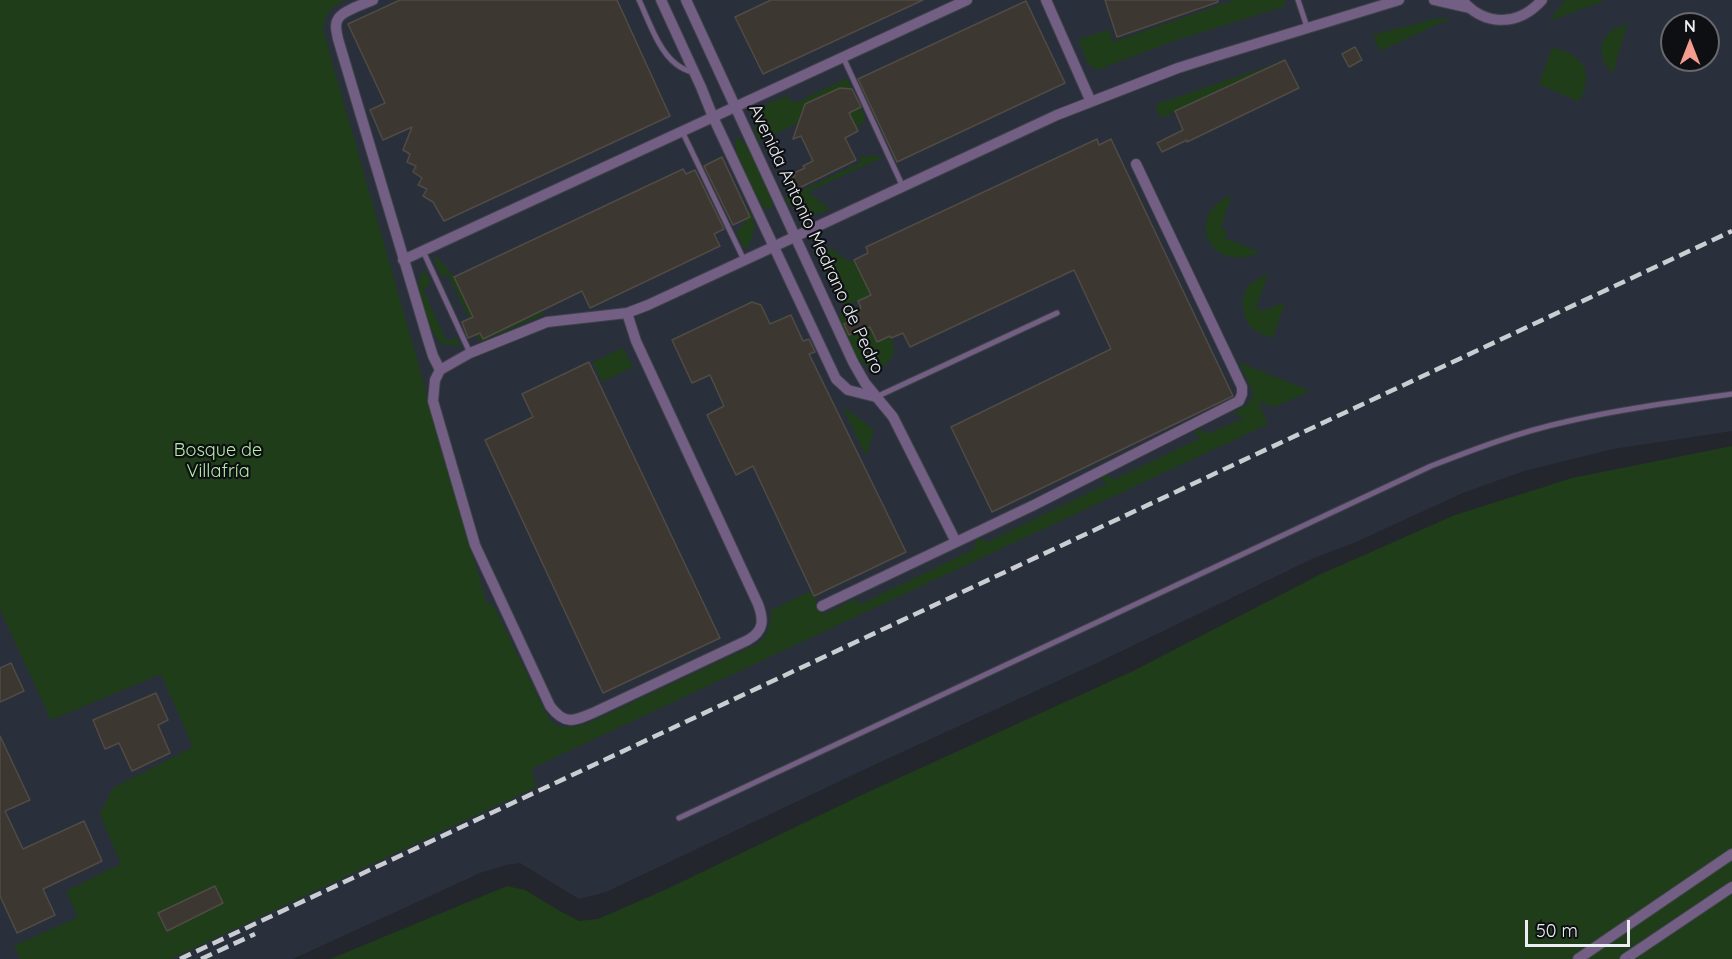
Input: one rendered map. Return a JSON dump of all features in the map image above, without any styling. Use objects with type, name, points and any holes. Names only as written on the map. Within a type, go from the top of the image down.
[{"type":"street","points":[[373,0],[343,14],[336,26],[343,60],[403,260],[433,356],[440,369]]},
{"type":"street","name":"Avenida Antonio Medrano de Pedro","points":[[661,0],[696,74],[712,117],[836,379],[848,390],[876,397]]},
{"type":"street","name":"Avenida Antonio Medrano de Pedro","points":[[686,0],[853,362],[876,397]]},
{"type":"street","points":[[403,260],[967,0]]},
{"type":"street","points":[[1046,0],[1090,102]]},
{"type":"street","points":[[627,313],[640,352],[758,604],[762,626],[759,633],[748,640],[584,717],[574,720],[564,719],[558,717],[550,706],[475,545],[433,401],[435,380],[440,369],[470,353],[548,322],[627,313],[648,305],[1047,119],[1178,68],[1399,0]]},
{"type":"street","points":[[1434,0],[1466,4],[1479,15],[1501,20],[1523,15],[1542,0]]},
{"type":"street","points":[[822,606],[1236,404],[1241,398],[1242,387],[1136,164]]},
{"type":"street","points":[[876,397],[893,417],[956,542]]},
{"type":"street","points":[[1578,959],[1732,854]]},
{"type":"street","points":[[1625,959],[1732,887]]},
{"type":"lane","points":[[639,0],[658,40],[668,55],[677,65],[696,74]]},
{"type":"lane","points":[[1298,0],[1307,27]]},
{"type":"lane","points":[[843,57],[903,187]]},
{"type":"lane","points":[[682,131],[744,260]]},
{"type":"lane","points":[[423,251],[470,353]]},
{"type":"lane","points":[[876,397],[1057,313]]},
{"type":"lane","points":[[679,818],[1442,462],[1512,436],[1566,421],[1638,407],[1732,394]]},
{"type":"shaded area","points":[[0,0],[1732,0],[1732,431],[1613,449],[1524,471],[1463,493],[1356,542],[1314,558],[1097,663],[876,764],[606,892],[579,899],[520,863],[506,865],[480,873],[293,959],[0,959]]},
{"type":"green space","name":"Bosque de Villafría","points":[[0,0],[345,0],[329,12],[323,30],[487,605],[492,603],[549,719],[562,727],[586,724],[759,643],[769,628],[771,610],[811,591],[823,615],[855,599],[861,604],[974,549],[977,537],[987,542],[1107,484],[1101,477],[1106,474],[1113,480],[1201,438],[1193,432],[1199,429],[1208,434],[1244,418],[1233,413],[1248,404],[1254,394],[1239,362],[1310,391],[1275,407],[1258,402],[1268,424],[532,768],[536,787],[171,959],[20,959],[14,946],[78,917],[66,891],[121,864],[100,814],[113,788],[193,747],[161,674],[51,720],[0,609]]},
{"type":"green space","points":[[1234,0],[1285,0],[1285,6],[1171,42],[1097,70],[1088,64],[1078,40],[1109,29],[1113,42]]},
{"type":"green space","points":[[1565,0],[1601,0],[1604,1],[1549,21]]},
{"type":"green space","points":[[1438,18],[1451,18],[1380,51],[1373,35]]},
{"type":"green space","points":[[1627,24],[1613,73],[1603,59],[1603,43],[1611,31]]},
{"type":"green space","points":[[1552,48],[1569,53],[1583,66],[1586,81],[1579,102],[1539,84]]},
{"type":"green space","points":[[1286,60],[1161,118],[1156,110],[1157,104]]},
{"type":"green space","points":[[847,78],[865,117],[860,126],[856,128],[849,113],[854,110],[844,89],[840,88],[805,104],[798,123],[758,142],[755,123],[758,112],[763,107],[785,96],[795,103]]},
{"type":"green space","points":[[736,136],[748,147],[772,199],[772,208],[767,210],[760,204],[736,152]]},
{"type":"green space","points":[[859,157],[883,157],[808,192],[830,209],[824,212],[805,213],[793,208],[784,199],[861,162]]},
{"type":"green space","points":[[1231,195],[1221,227],[1227,230],[1225,238],[1260,252],[1242,257],[1228,256],[1216,250],[1209,240],[1206,229],[1208,216],[1216,204]]},
{"type":"green space","points":[[750,210],[754,231],[745,250],[736,232],[744,224],[747,211]]},
{"type":"green space","points":[[832,249],[849,262],[854,260],[871,295],[843,305],[827,269],[813,254]]},
{"type":"green space","points":[[437,257],[454,277],[483,338],[542,311],[543,315],[480,342],[448,275],[442,277],[434,260]]},
{"type":"green space","points":[[424,269],[431,284],[423,289],[447,342],[456,337],[461,346],[442,343],[429,324],[419,289]]},
{"type":"green space","points":[[1268,274],[1256,307],[1263,311],[1285,302],[1273,338],[1259,333],[1251,326],[1243,310],[1243,298],[1248,287]]},
{"type":"green space","points":[[860,306],[877,342],[890,336],[893,345],[894,352],[891,359],[880,367],[870,367],[859,360],[842,325],[841,311]]},
{"type":"green space","points":[[623,348],[633,367],[602,382],[593,362]]},
{"type":"green space","points":[[842,406],[874,430],[866,456]]},
{"type":"green space","points":[[1732,446],[1732,959],[330,959],[507,886],[525,890],[579,921],[598,919],[1133,671],[1321,574],[1455,515],[1572,478]]},
{"type":"building","points":[[400,0],[617,0],[670,116],[444,221],[433,202],[423,196],[427,189],[418,185],[422,178],[413,172],[416,166],[407,162],[410,154],[403,150],[412,127],[383,140],[370,110],[385,103],[348,24]]},
{"type":"building","points":[[771,0],[923,0],[763,74],[735,17]]},
{"type":"building","points":[[1105,0],[1218,0],[1218,2],[1117,37]]},
{"type":"building","points":[[1026,1],[1065,83],[897,162],[858,79]]},
{"type":"building","points":[[1355,47],[1362,60],[1349,67],[1342,54]]},
{"type":"building","points":[[1285,60],[1299,88],[1162,152],[1157,143],[1183,130],[1175,111]]},
{"type":"building","points":[[840,88],[852,89],[861,107],[849,113],[858,131],[845,138],[856,160],[793,191],[788,180],[795,176],[794,173],[805,168],[803,166],[813,161],[801,136],[793,139],[805,104]]},
{"type":"building","points":[[1097,139],[1099,145],[1111,139],[1233,396],[992,512],[951,427],[1111,349],[1074,270],[910,347],[903,333],[877,342],[870,327],[849,335],[844,324],[850,321],[847,313],[861,308],[858,301],[871,295],[854,260],[868,253],[866,247]]},
{"type":"building","points":[[722,157],[750,217],[733,225],[704,166]]},
{"type":"building","points":[[683,169],[686,174],[695,170],[724,229],[714,234],[720,246],[590,308],[582,291],[483,339],[480,333],[468,338],[462,322],[473,317],[454,277]]},
{"type":"building","points":[[752,302],[761,305],[770,324],[791,315],[803,341],[809,339],[815,352],[809,354],[906,552],[814,596],[753,466],[736,475],[707,415],[724,406],[710,375],[692,383],[672,340]]},
{"type":"building","points":[[589,362],[720,638],[603,693],[485,440],[533,417],[522,394]]},
{"type":"building","points":[[11,663],[24,691],[0,702],[0,668]]},
{"type":"building","points":[[156,693],[168,720],[158,725],[170,753],[132,771],[119,743],[105,749],[93,720]]},
{"type":"building","points":[[0,736],[30,800],[5,811],[23,849],[84,821],[102,861],[43,889],[55,915],[17,933],[0,896]]},
{"type":"building","points":[[215,886],[223,903],[167,931],[158,913]]},
{"type":"railway","points":[[180,959],[1732,231]]},
{"type":"railway","points":[[201,959],[255,934]]}]
